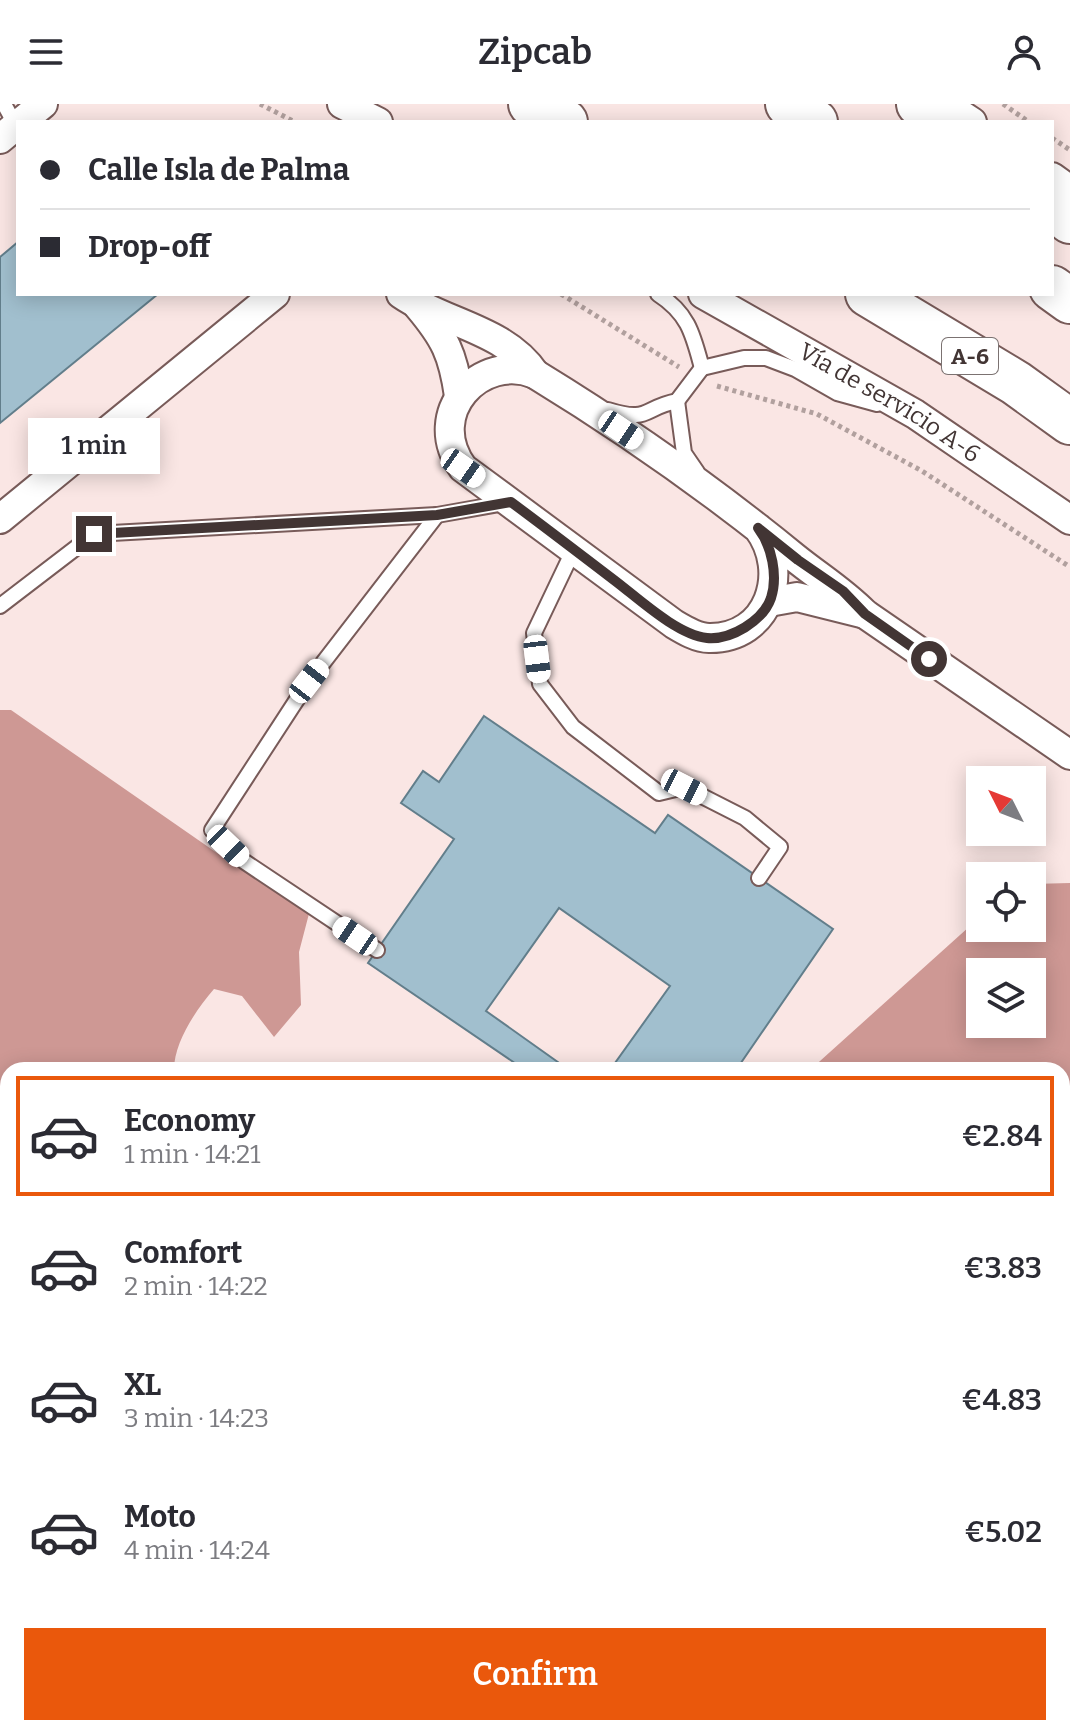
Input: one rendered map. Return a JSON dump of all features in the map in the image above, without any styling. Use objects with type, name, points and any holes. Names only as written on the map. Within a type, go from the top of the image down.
[{"type":"highway","points":[[531,104],[561,120]]},
{"type":"highway","points":[[788,104],[812,120]]},
{"type":"highway","points":[[919,104],[939,120]]},
{"type":"highway","points":[[1054,208],[1070,221]]},
{"type":"highway","name":"A-6","points":[[871,296],[1016,383],[1070,422]]},
{"type":"street","points":[[17,120],[43,104]]},
{"type":"street","points":[[342,104],[374,120]]},
{"type":"street","points":[[945,104],[969,120]]},
{"type":"street","points":[[0,519],[273,296]]},
{"type":"street","name":"Vía de servicio A-6","points":[[707,296],[915,414],[1070,520]]},
{"type":"street","points":[[409,300],[451,317],[523,357],[535,374]]},
{"type":"street","points":[[409,300],[439,331],[454,363],[459,396],[448,429],[453,454],[463,468],[674,624],[708,638],[740,631],[756,618],[769,602],[774,573],[770,552],[758,528]]},
{"type":"street","points":[[459,396],[473,384],[495,373],[516,368],[535,374],[729,505],[843,591],[865,614],[1070,755]]},
{"type":"street","points":[[769,602],[797,597],[865,614]]},
{"type":"lane","points":[[661,296],[680,310],[688,323],[699,372]]},
{"type":"lane","points":[[575,399],[629,417],[645,415],[677,401],[699,372],[744,358],[766,358],[795,369],[837,393],[915,414]]},
{"type":"lane","points":[[677,401],[684,453],[694,470],[729,505]]},
{"type":"lane","points":[[0,606],[94,534],[437,515],[511,502]]},
{"type":"lane","points":[[377,950],[245,862],[212,830],[309,681],[437,515]]},
{"type":"lane","points":[[574,549],[534,633],[540,684],[573,727],[659,793],[684,787],[745,818],[780,847],[759,878]]},
{"type":"path","points":[[260,104],[291,120]]},
{"type":"path","points":[[1003,104],[1026,120]]},
{"type":"path","points":[[565,296],[723,388],[817,414],[922,471],[1070,567]]},
{"type":"shaded area","points":[[0,710],[11,710],[217,853],[311,906],[299,952],[301,1005],[274,1037],[242,996],[214,989],[193,1016],[175,1062],[0,1062]]},
{"type":"shaded area","points":[[1070,883],[1070,1062],[819,1062],[966,930],[966,942],[1046,942],[1046,884]]},
{"type":"building","points":[[16,244],[16,296],[156,296],[0,423],[0,257]]},
{"type":"building","points":[[484,716],[655,833],[668,815],[833,929],[742,1062],[616,1062],[670,986],[559,908],[486,1011],[558,1062],[513,1062],[368,963],[454,839],[401,803],[423,771],[439,782]]},
{"type":"route","points":[[94,534],[437,515],[511,502],[674,624],[708,638],[740,631],[767,606],[772,595],[774,573],[770,552],[765,536],[758,528],[843,591],[865,614],[929,659]]}]
